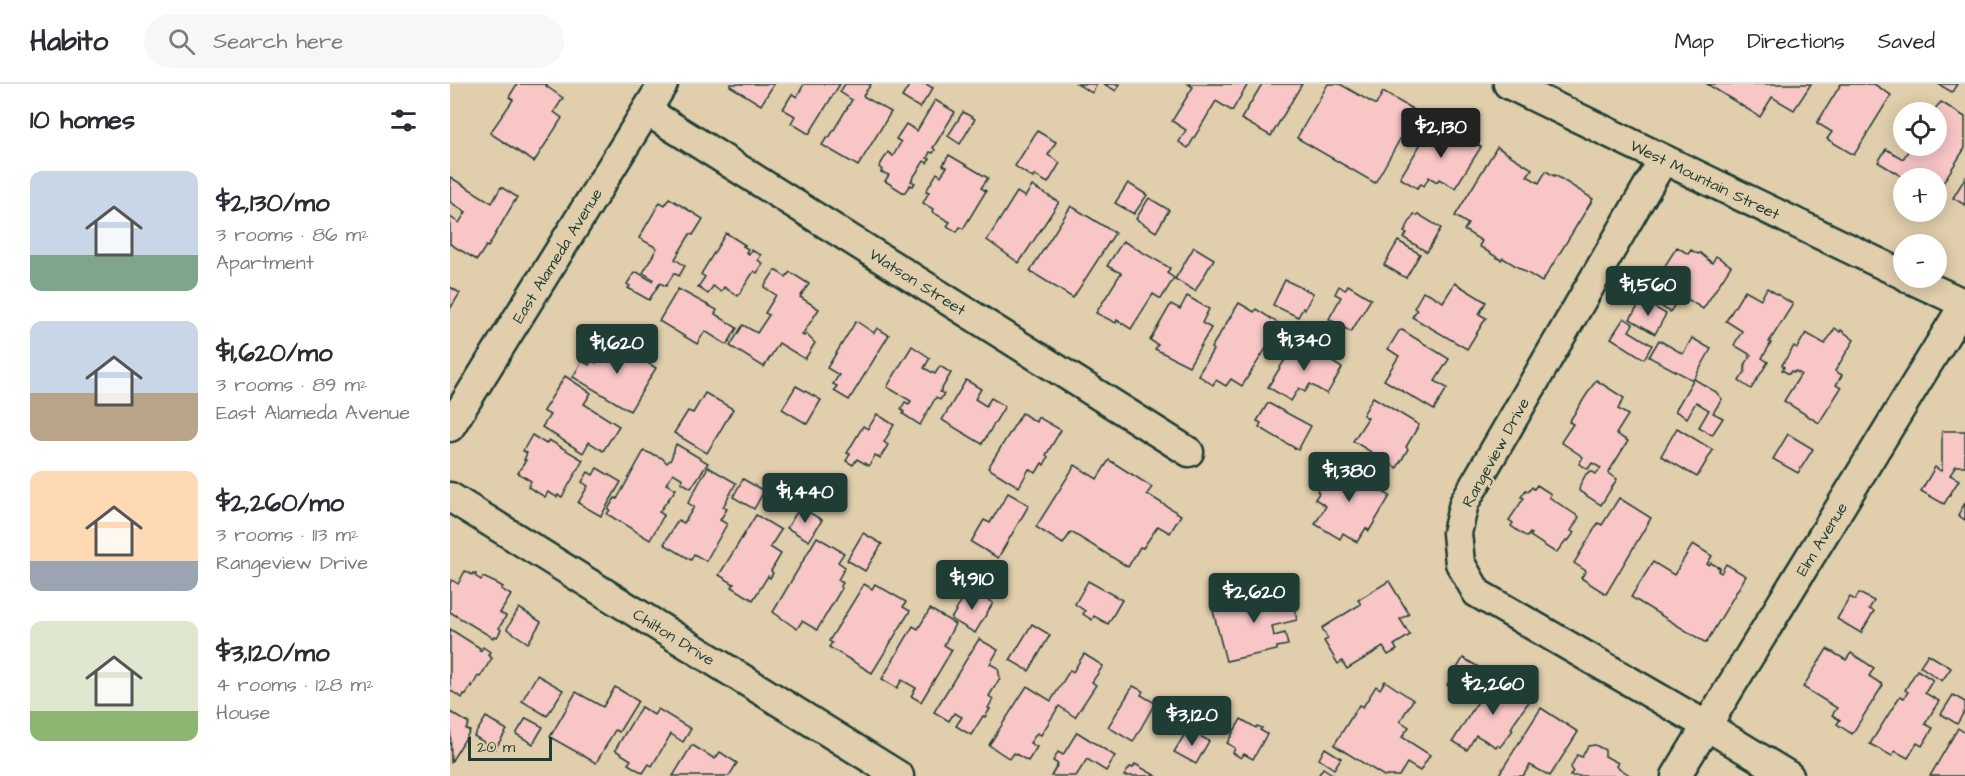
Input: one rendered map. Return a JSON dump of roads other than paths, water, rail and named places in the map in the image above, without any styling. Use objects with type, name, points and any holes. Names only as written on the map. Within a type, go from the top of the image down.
[{"type":"street","name":"East Alameda Avenue","points":[[450,427],[663,84]]},
{"type":"street","name":"West Mountain Street","points":[[1508,84],[1893,270]]},
{"type":"street","name":"Watson Street","points":[[647,111],[1189,452]]},
{"type":"street","name":"Rangeview Drive","points":[[1663,160],[1464,503],[1457,533],[1460,563],[1477,593],[1789,776]]},
{"type":"street","points":[[1931,288],[1965,304]]},
{"type":"street","name":"Elm Avenue","points":[[1676,776],[1965,304]]},
{"type":"street","name":"Chilton Drive","points":[[450,497],[899,776]]}]
